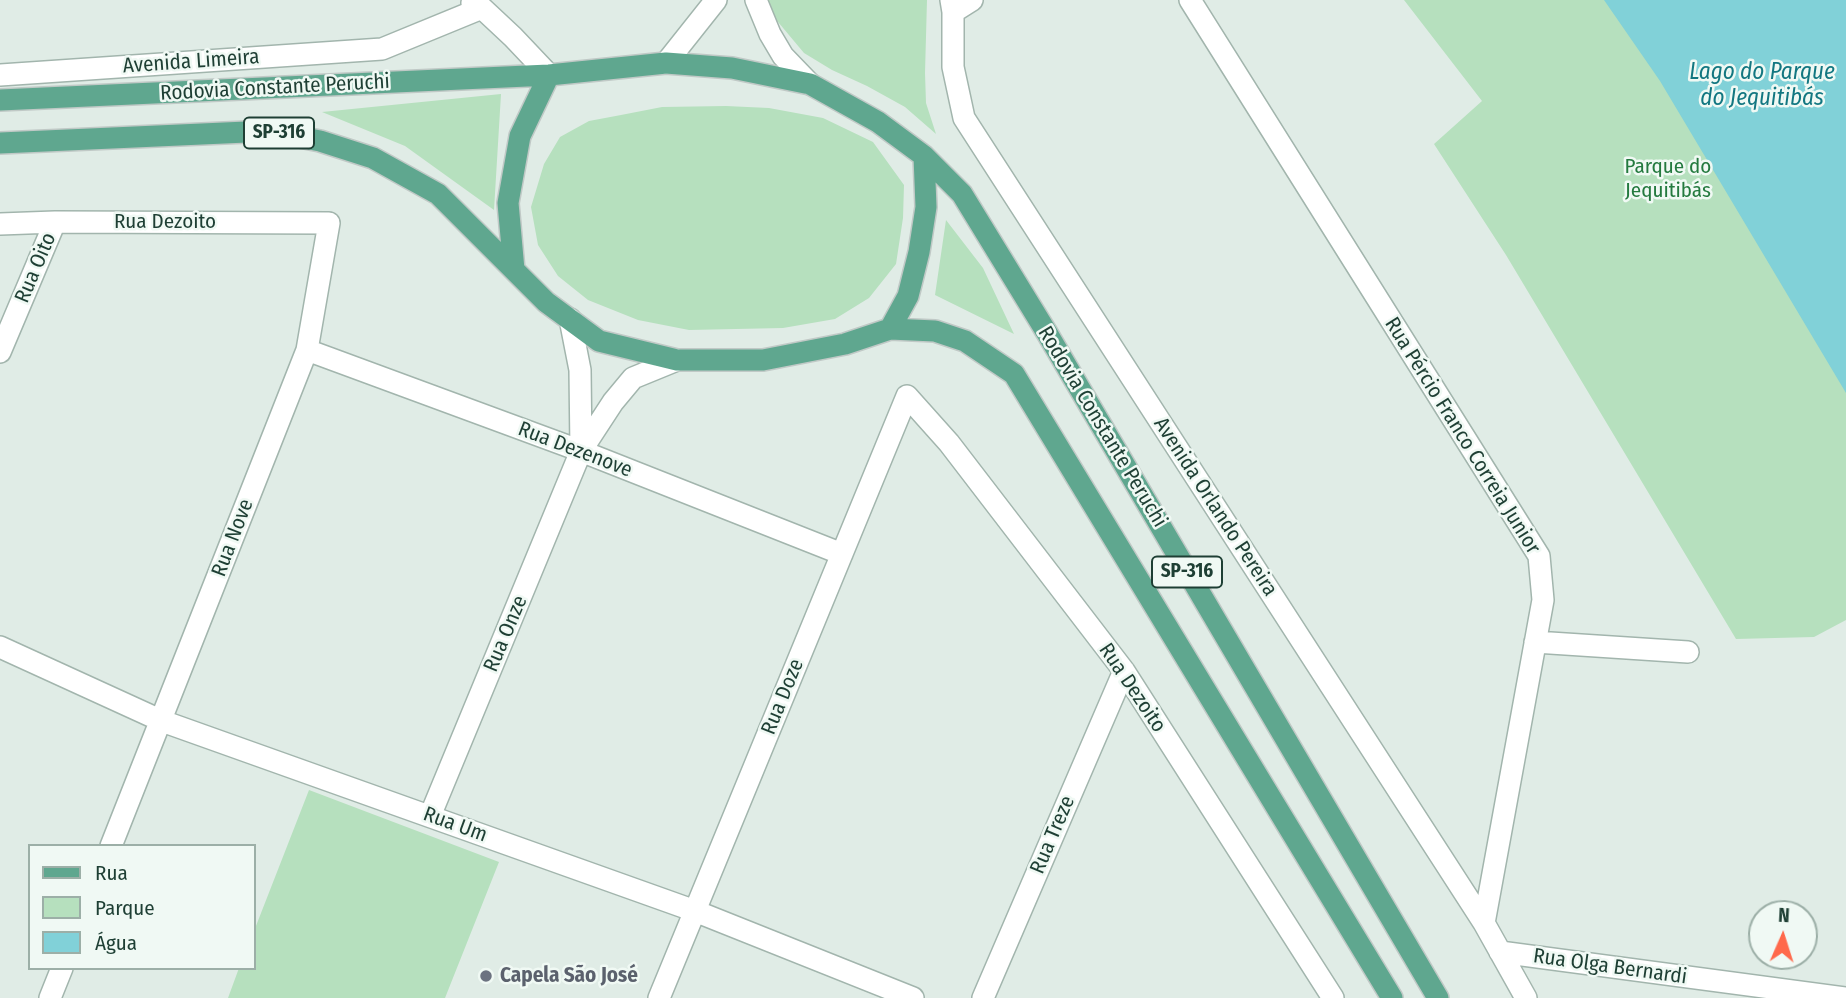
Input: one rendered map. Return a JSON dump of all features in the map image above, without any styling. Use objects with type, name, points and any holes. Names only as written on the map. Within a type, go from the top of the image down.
[{"type":"main road","name":"SP-316","points":[[549,75],[666,63],[732,68],[810,84],[878,122],[924,156]]},
{"type":"main road","name":"Rodovia Constante Peruchi","points":[[0,100],[549,75]]},
{"type":"main road","points":[[514,270],[508,203],[520,136],[549,75]]},
{"type":"main road","name":"Rodovia Constante Peruchi","points":[[0,143],[269,131],[320,141],[373,158],[438,194],[514,270]]},
{"type":"main road","name":"Rodovia Constante Peruchi","points":[[924,156],[962,194],[1033,310],[1438,998]]},
{"type":"main road","points":[[890,329],[908,296],[919,252],[926,208],[924,156]]},
{"type":"main road","name":"SP-316","points":[[514,270],[546,302],[599,341],[677,360],[763,360],[845,344],[890,329],[935,331],[965,341],[1014,374],[1392,998]]},
{"type":"street","points":[[666,63],[716,0]]},
{"type":"street","points":[[756,0],[770,34],[783,56],[810,84]]},
{"type":"street","points":[[952,6],[972,0]]},
{"type":"street","name":"Rua Pércio Franco Correia Junior","points":[[1190,0],[1539,556],[1543,600],[1484,923]]},
{"type":"street","points":[[478,3],[549,75]]},
{"type":"street","name":"Avenida Limeira","points":[[0,75],[382,49],[478,3]]},
{"type":"street","name":"Avenida Orlando Pereira","points":[[952,6],[953,67],[964,118],[1484,923],[1526,998]]},
{"type":"street","name":"Rua Oito","points":[[0,352],[55,222]]},
{"type":"street","name":"Rua Dezoito","points":[[0,224],[329,223]]},
{"type":"street","name":"Rua Nove","points":[[112,844],[307,350],[329,223]]},
{"type":"street","points":[[570,319],[580,370],[582,451]]},
{"type":"street","name":"Rua Dezenove","points":[[307,350],[582,451],[842,554]]},
{"type":"street","name":"Rua Onze","points":[[430,816],[582,451],[612,401],[633,379],[677,360]]},
{"type":"street","name":"Rua Dezoito","points":[[908,396],[949,443],[1124,671],[1333,998]]},
{"type":"street","name":"Rua Doze","points":[[659,998],[908,396]]},
{"type":"street","points":[[1535,642],[1688,652]]},
{"type":"street","name":"Rua Um","points":[[0,647],[162,721],[695,911],[913,998]]},
{"type":"street","name":"Rua Treze","points":[[983,998],[1124,671]]},
{"type":"street","name":"Rua Olga Bernardi","points":[[1500,952],[1846,998]]},
{"type":"street","points":[[50,998],[61,970]]},
{"type":"green space","points":[[767,0],[927,0],[926,103],[936,134],[905,107],[804,53],[768,10]]},
{"type":"green space","name":"Parque do Jequitibás","points":[[1404,0],[1846,0],[1846,620],[1814,637],[1736,639],[1506,255],[1434,144],[1482,101]]},
{"type":"green space","points":[[501,94],[494,210],[405,146],[322,112]]},
{"type":"green space","points":[[662,107],[769,108],[823,118],[873,142],[904,185],[903,218],[896,264],[869,298],[835,319],[783,328],[689,330],[638,320],[588,300],[558,276],[538,245],[531,207],[544,164],[560,137],[589,121]]},
{"type":"green space","points":[[946,220],[983,268],[1014,334],[935,295]]},
{"type":"green space","points":[[309,790],[499,862],[445,998],[228,998],[238,970],[256,970],[256,926]]},
{"type":"water","name":"Lago do Parque do Jequitibás","points":[[1604,0],[1846,0],[1846,393],[1660,81]]},
{"type":"place","name":"Capela São José","points":[[486,976]]}]
